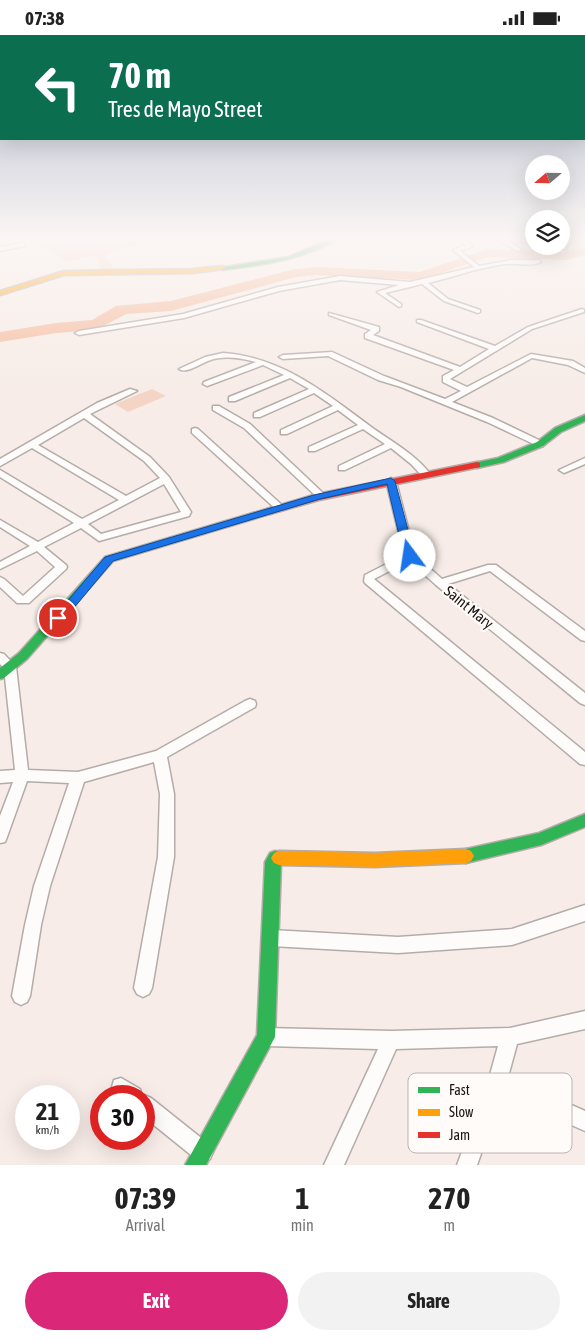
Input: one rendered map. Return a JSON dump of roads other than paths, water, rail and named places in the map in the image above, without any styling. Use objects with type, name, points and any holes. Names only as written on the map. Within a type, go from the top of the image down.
[{"type":"street","points":[[79,333],[184,316],[272,291]]},
{"type":"street","points":[[381,291],[399,305]]},
{"type":"street","points":[[435,291],[446,299],[478,311]]},
{"type":"street","points":[[466,390],[447,382],[446,378],[530,328],[582,311]]},
{"type":"street","points":[[331,314],[376,329],[368,336],[459,369]]},
{"type":"street","points":[[418,321],[496,349]]},
{"type":"street","points":[[283,357],[329,354],[381,378],[446,402],[540,444]]},
{"type":"street","points":[[183,369],[221,355],[262,362],[316,389],[419,466],[426,475]]},
{"type":"street","points":[[446,402],[532,356],[570,363],[585,371]]},
{"type":"street","points":[[207,384],[262,362]]},
{"type":"street","points":[[232,399],[290,375]]},
{"type":"street","points":[[257,415],[316,389]]},
{"type":"street","points":[[0,463],[107,401],[133,391]]},
{"type":"street","points":[[284,432],[339,406]]},
{"type":"street","points":[[216,408],[246,426],[321,496]]},
{"type":"street","points":[[0,473],[81,523],[100,538],[184,515],[186,512],[166,479],[147,459],[85,414]]},
{"type":"street","points":[[5,671],[58,618],[109,559],[321,496],[392,484],[501,460],[540,444],[558,430],[584,420]]},
{"type":"street","points":[[312,449],[365,425]]},
{"type":"street","points":[[195,431],[280,508]]},
{"type":"street","points":[[32,445],[126,499]]},
{"type":"street","points":[[342,468],[391,445]]},
{"type":"street","points":[[564,470],[585,461]]},
{"type":"street","points":[[0,566],[166,479]]},
{"type":"street","points":[[392,484],[410,556],[369,577],[369,581],[585,760]]},
{"type":"street","points":[[0,523],[37,546],[62,569],[25,600],[21,600],[0,581]]},
{"type":"street","name":"Saint Mary","points":[[410,556],[440,583],[585,700]]},
{"type":"street","points":[[440,583],[492,567],[585,637]]},
{"type":"street","points":[[0,657],[5,671],[22,775],[0,837]]},
{"type":"street","points":[[0,777],[22,775],[78,778],[160,755],[250,704]]},
{"type":"street","points":[[143,988],[166,857],[167,794],[160,755]]},
{"type":"street","points":[[21,997],[33,925],[42,886],[78,778]]},
{"type":"street","points":[[155,1116],[199,1158],[266,1037],[273,862],[277,857],[375,860],[471,856],[541,839],[585,820]]},
{"type":"street","points":[[271,939],[398,945],[512,937],[585,913]]},
{"type":"street","points":[[266,1037],[391,1041],[510,1037],[585,1020]]},
{"type":"street","points":[[500,1073],[510,1037]]},
{"type":"street","points":[[334,1165],[391,1041]]},
{"type":"street","points":[[572,1115],[585,1121]]},
{"type":"street","points":[[467,1165],[471,1153]]},
{"type":"waterway","points":[[0,337],[56,328],[96,325],[122,309],[171,306],[228,291]]}]
